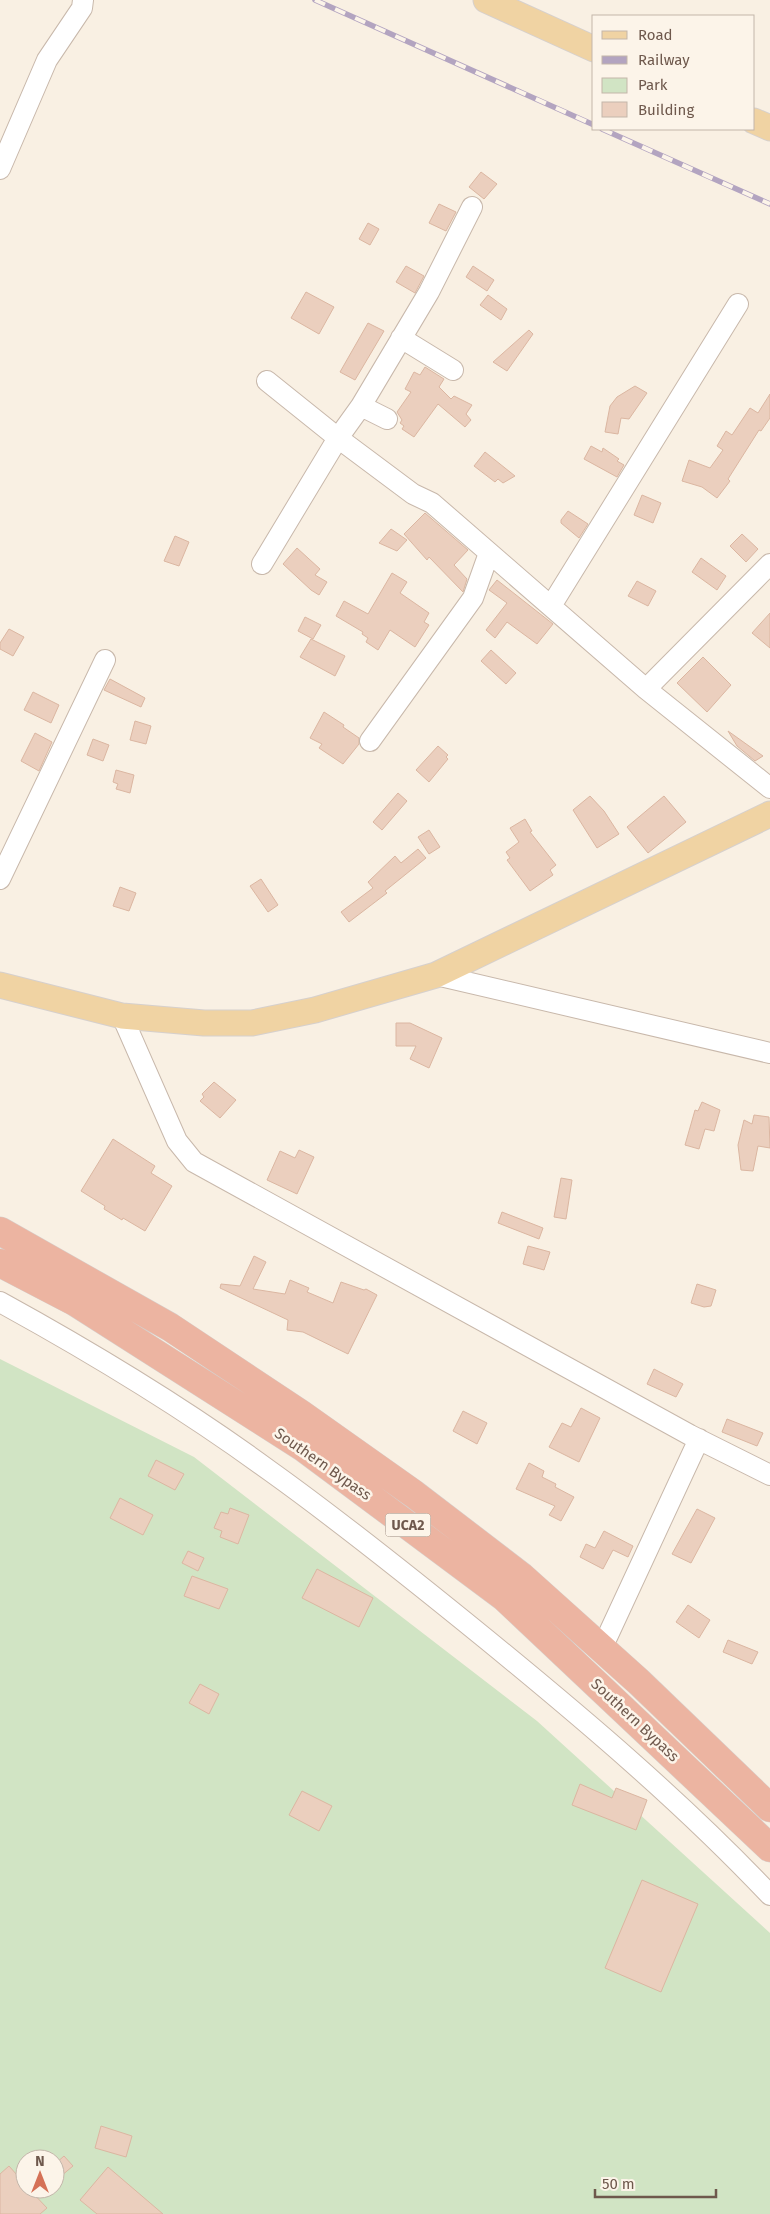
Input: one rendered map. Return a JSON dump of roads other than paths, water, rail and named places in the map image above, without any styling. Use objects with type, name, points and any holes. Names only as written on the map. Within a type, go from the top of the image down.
[{"type":"highway","name":"Southern Bypass","points":[[0,1231],[170,1327],[301,1414],[414,1494],[521,1576],[639,1682],[770,1808]]},
{"type":"highway","name":"Southern Bypass","points":[[0,1264],[75,1302],[304,1448],[504,1597],[770,1848]]},
{"type":"main road","points":[[486,0],[592,48]]},
{"type":"main road","points":[[755,120],[770,128]]},
{"type":"main road","points":[[0,985],[122,1016],[204,1024],[252,1023],[315,1010],[436,975],[770,814]]},
{"type":"street","points":[[0,169],[47,60],[82,8],[83,0]]},
{"type":"street","points":[[262,564],[338,438],[361,406],[429,292],[472,207]]},
{"type":"street","points":[[551,606],[738,304]]},
{"type":"street","points":[[401,338],[453,370]]},
{"type":"street","points":[[267,381],[338,438],[413,494],[432,503],[646,689],[770,788]]},
{"type":"street","points":[[361,406],[387,419]]},
{"type":"street","points":[[370,741],[473,598],[489,553]]},
{"type":"street","points":[[646,689],[770,564]]},
{"type":"street","points":[[0,879],[105,660]]},
{"type":"street","points":[[436,975],[770,1053]]},
{"type":"street","points":[[122,1016],[177,1141],[194,1162],[699,1439],[770,1475]]},
{"type":"street","points":[[0,1302],[105,1362],[184,1412],[277,1476],[447,1608],[547,1690],[681,1806],[727,1849],[770,1895]]},
{"type":"street","points":[[602,1648],[699,1439]]},
{"type":"railway","points":[[315,0],[592,124]]},
{"type":"railway","points":[[604,130],[770,204]]}]
